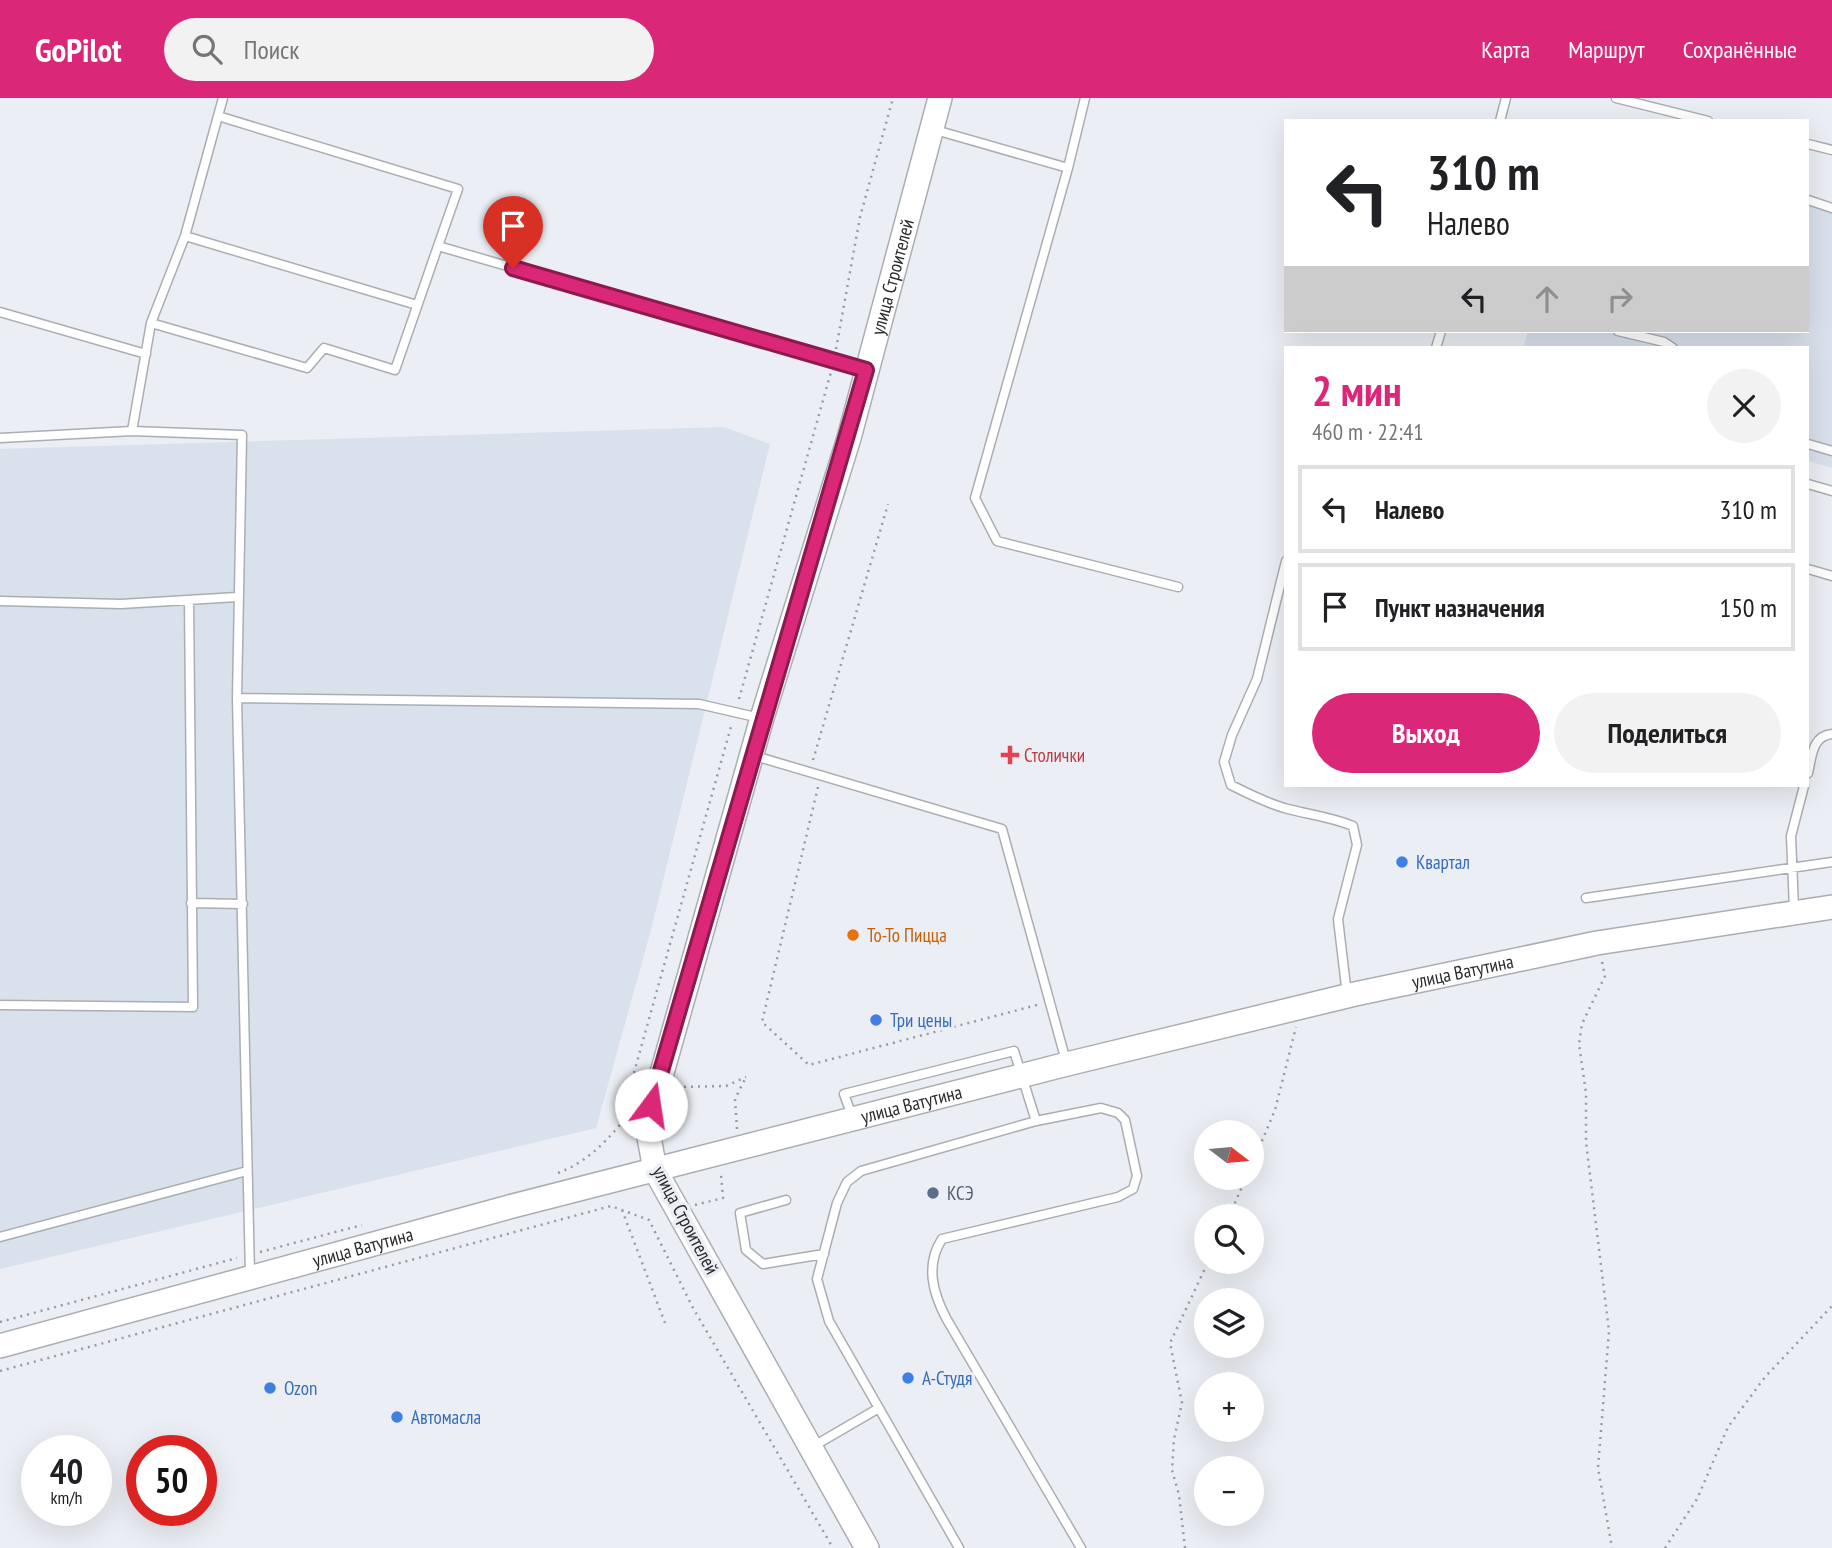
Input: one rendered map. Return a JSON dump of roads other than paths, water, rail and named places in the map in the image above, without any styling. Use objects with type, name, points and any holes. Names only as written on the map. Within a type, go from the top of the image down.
[{"type":"main road","name":"улица Строителей","points":[[867,1548],[656,1170],[647,1126],[656,1085],[762,718],[866,370],[940,98]]},
{"type":"main road","name":"улица Ватутина","points":[[0,1346],[250,1265],[656,1170],[1067,1064],[1347,996],[1597,943],[1832,907]]},
{"type":"lane","points":[[132,431],[151,323],[185,236],[223,98]]},
{"type":"lane","points":[[1085,98],[1068,168],[975,498],[997,541],[1178,587]]},
{"type":"lane","points":[[1501,119],[1506,98]]},
{"type":"lane","points":[[1616,98],[1699,119]]},
{"type":"lane","points":[[151,323],[307,368],[324,348],[395,370],[458,189],[218,116]]},
{"type":"lane","points":[[931,129],[1068,168]]},
{"type":"lane","points":[[1809,144],[1832,150]]},
{"type":"lane","points":[[1809,201],[1832,208]]},
{"type":"lane","points":[[185,236],[417,305]]},
{"type":"lane","points":[[438,246],[866,370]]},
{"type":"lane","points":[[0,312],[146,354]]},
{"type":"lane","points":[[1626,333],[1664,342],[1670,346]]},
{"type":"lane","points":[[0,438],[132,431],[242,435],[237,698],[250,1265]]},
{"type":"lane","points":[[1809,444],[1832,451]]},
{"type":"lane","points":[[1809,484],[1832,491]]},
{"type":"lane","points":[[1284,569],[1257,679],[1232,735],[1224,762],[1231,785],[1251,795],[1287,809],[1328,816],[1353,826],[1357,845],[1338,919],[1347,996]]},
{"type":"lane","points":[[1809,569],[1832,576]]},
{"type":"lane","points":[[0,601],[121,604],[237,597]]},
{"type":"lane","points":[[0,1005],[193,1007],[189,600]]},
{"type":"lane","points":[[237,698],[699,704],[762,718]]},
{"type":"lane","points":[[1810,759],[1817,740],[1823,735],[1832,734]]},
{"type":"lane","points":[[752,755],[1002,829],[1067,1064]]},
{"type":"lane","points":[[1794,912],[1791,836],[1804,787]]},
{"type":"lane","points":[[1586,898],[1832,862]]},
{"type":"lane","points":[[191,903],[243,904]]},
{"type":"lane","points":[[1022,1077],[1036,1121]]},
{"type":"lane","points":[[959,1548],[829,1321],[820,1297],[817,1279],[837,1203],[847,1182],[861,1171],[1036,1121],[1101,1108],[1118,1113],[1125,1120],[1137,1176],[1133,1189],[1118,1198],[942,1239],[937,1246],[931,1281],[934,1294],[946,1318],[1081,1548]]},
{"type":"lane","points":[[0,1237],[247,1171]]},
{"type":"lane","points":[[786,1200],[740,1213],[746,1251],[763,1264],[824,1254]]},
{"type":"lane","points":[[811,1448],[879,1408]]},
{"type":"place","name":"Столички","points":[[1010,755]]},
{"type":"place","name":"Квартал","points":[[1402,862]]},
{"type":"place","name":"То-То Пицца","points":[[853,935]]},
{"type":"place","name":"Три цены","points":[[876,1020]]},
{"type":"place","name":"КСЭ","points":[[933,1193]]},
{"type":"place","name":"А-Студя","points":[[908,1378]]},
{"type":"place","name":"Ozon","points":[[270,1388]]},
{"type":"place","name":"Автомасла","points":[[397,1417]]}]
